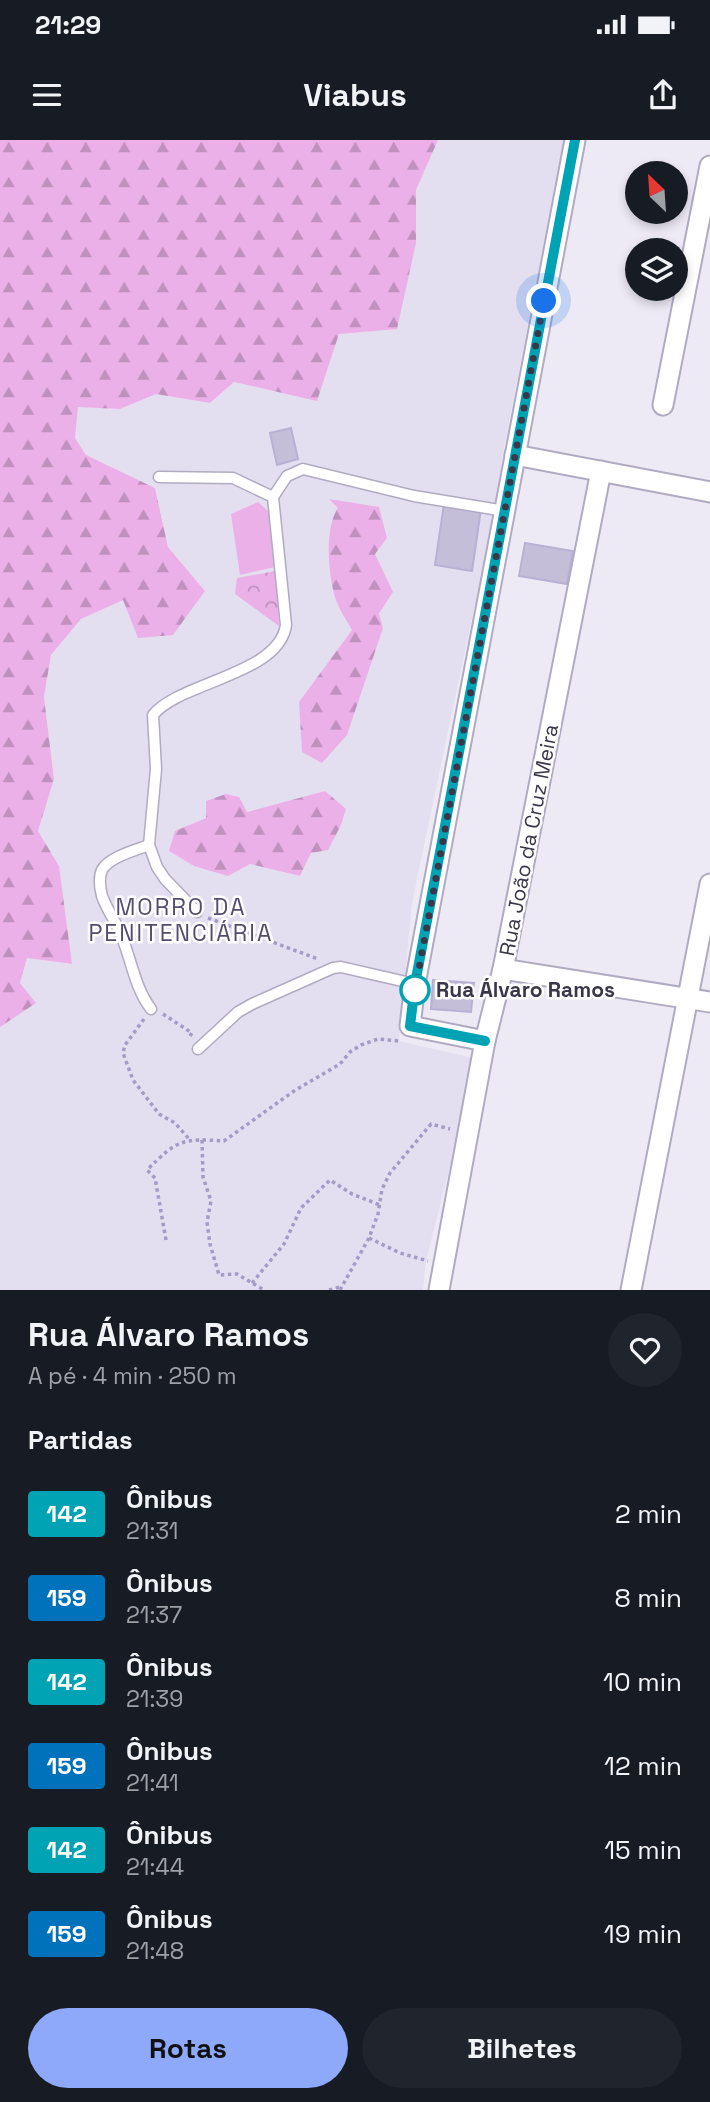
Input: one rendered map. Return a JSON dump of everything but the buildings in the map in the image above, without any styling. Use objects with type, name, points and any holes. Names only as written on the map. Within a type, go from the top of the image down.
[{"type":"street","points":[[485,1041],[410,1026],[415,984],[575,140]]},
{"type":"street","points":[[663,405],[710,166]]},
{"type":"street","points":[[515,455],[710,492]]},
{"type":"street","name":"Rua João da Cruz Meira","points":[[439,1290],[485,1041],[503,969],[601,471]]},
{"type":"street","points":[[631,1290],[710,884]]},
{"type":"street","points":[[503,969],[710,1002]]},
{"type":"lane","points":[[197,912],[165,879],[157,867],[149,845],[156,769],[153,715],[166,704],[244,669],[270,653],[284,634],[286,625],[274,497],[287,476],[303,469],[414,496],[505,511]]},
{"type":"lane","points":[[159,477],[233,478],[274,497]]},
{"type":"lane","points":[[149,845],[109,862],[102,869],[99,881],[102,896],[121,935],[141,996],[151,1009]]},
{"type":"lane","points":[[198,1049],[238,1012],[252,1003],[323,972],[341,967],[415,984]]},
{"type":"path","points":[[197,912],[216,922],[341,967]]},
{"type":"path","points":[[190,1140],[175,1123],[159,1114],[133,1080],[123,1053],[125,1045],[151,1009],[176,1021],[192,1033],[186,1045],[198,1049]]},
{"type":"path","points":[[166,1240],[158,1188],[155,1178],[147,1170],[167,1150],[179,1142],[190,1140],[224,1141],[263,1112],[340,1064],[350,1052],[361,1045],[378,1039],[399,1041],[410,1026]]},
{"type":"path","points":[[329,1290],[340,1288],[369,1238],[380,1205],[382,1189],[390,1174],[431,1124],[469,1134]]},
{"type":"path","points":[[202,1140],[202,1170],[211,1201],[207,1222],[219,1275],[237,1274],[264,1290]]},
{"type":"path","points":[[252,1283],[284,1244],[301,1208],[330,1180],[352,1194],[380,1205]]},
{"type":"path","points":[[369,1238],[400,1253],[443,1265]]},
{"type":"shaded area","name":"MORRO DA PENITENCIÁRIA","points":[[438,140],[564,140],[503,453],[495,508],[412,903],[399,1041],[477,1059],[426,1261],[423,1290],[0,1290],[0,1027],[35,1003],[20,983],[27,958],[71,964],[59,866],[38,831],[54,779],[44,697],[51,655],[81,619],[123,599],[205,591],[168,547],[155,488],[86,455],[75,438],[78,406],[120,409],[156,394],[210,403],[234,382],[317,400],[339,334],[416,243],[416,190]],"holes":[[[330,500],[387,538],[374,554],[393,592],[379,615],[299,702],[352,630],[336,600],[338,508]],[[325,791],[300,876],[250,864],[175,831],[206,818],[246,812]]]},
{"type":"green space","points":[[0,140],[438,140],[416,190],[416,243],[397,329],[339,334],[317,401],[234,382],[210,403],[156,394],[120,409],[78,407],[75,438],[86,455],[155,488],[168,547],[205,591],[173,635],[138,638],[123,600],[81,619],[51,655],[44,697],[54,779],[38,831],[59,866],[72,964],[27,958],[20,983],[36,1003],[0,1027]]},
{"type":"green space","points":[[329,499],[379,507],[387,538],[375,554],[393,592],[379,614],[383,628],[347,735],[322,763],[302,752],[299,702],[352,630],[338,604],[331,579],[329,540],[338,508]]},
{"type":"green space","points":[[258,502],[270,513],[275,567],[240,575],[231,514]]},
{"type":"green space","points":[[276,571],[279,626],[235,594],[237,578]]},
{"type":"green space","points":[[325,791],[346,809],[328,850],[311,853],[300,876],[250,864],[228,876],[194,866],[169,851],[175,831],[206,818],[206,801],[226,794],[239,797],[247,812]]},
{"type":"bus line","name":"142","points":[[485,1041],[410,1026],[415,984],[575,140]]},
{"type":"place","name":"Rua Álvaro Ramos","points":[[415,990]]},
{"type":"district","name":"MORRO DA PENITENCIÁRIA","points":[[181,920]]},
{"type":"route","points":[[415,990],[544,301]]}]
